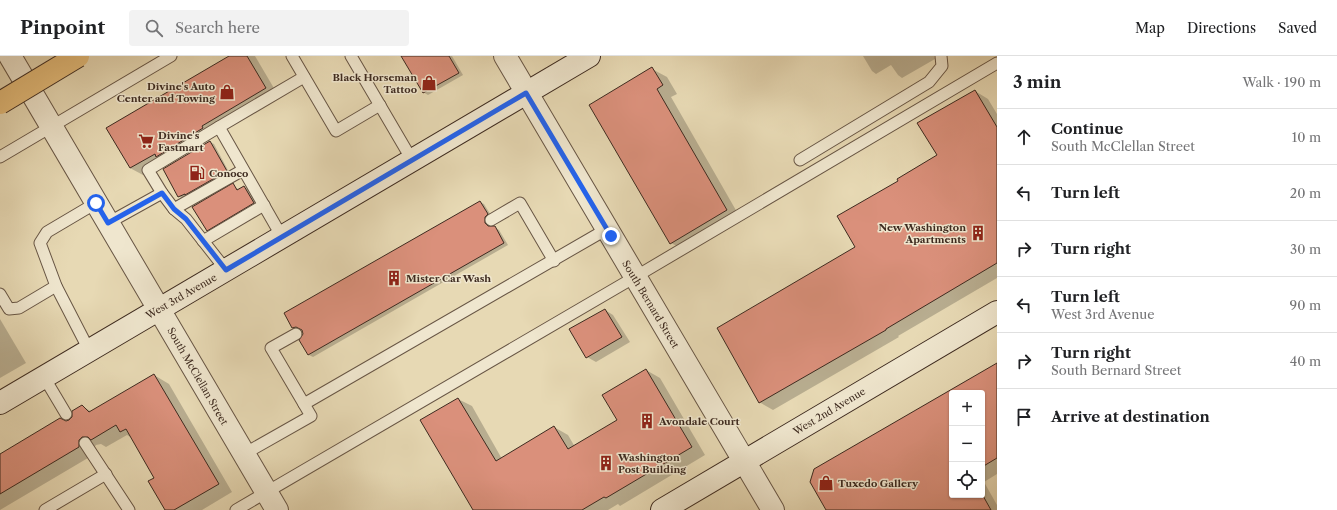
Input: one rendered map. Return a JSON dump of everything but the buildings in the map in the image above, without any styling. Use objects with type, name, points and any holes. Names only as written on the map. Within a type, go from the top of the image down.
[{"type":"highway","points":[[0,103],[78,56]]},
{"type":"main road","name":"South McClellan Street","points":[[10,56],[272,501]]},
{"type":"main road","name":"South Bernard Street","points":[[506,56],[526,93],[773,510]]},
{"type":"main road","name":"West 3rd Avenue","points":[[0,403],[589,56]]},
{"type":"main road","name":"West 2nd Avenue","points":[[662,510],[997,312]]},
{"type":"lane","points":[[0,157],[171,56]]},
{"type":"lane","points":[[292,56],[336,131],[380,105]]},
{"type":"lane","points":[[351,56],[412,160]]},
{"type":"lane","points":[[800,160],[929,82],[942,66],[941,56]]},
{"type":"lane","points":[[236,510],[272,501],[636,277],[997,63]]},
{"type":"lane","points":[[226,270],[186,219],[174,209],[148,170],[304,77]]},
{"type":"lane","points":[[219,128],[282,237]]},
{"type":"lane","points":[[174,209],[243,170]]},
{"type":"lane","points":[[108,223],[162,193]]},
{"type":"lane","points":[[89,350],[56,286],[40,243],[47,232],[96,203]]},
{"type":"lane","points":[[491,220],[520,203],[554,261]]},
{"type":"lane","points":[[203,241],[264,205]]},
{"type":"lane","points":[[304,404],[607,230]]},
{"type":"lane","points":[[0,294],[9,309],[19,308],[56,286]]},
{"type":"lane","points":[[244,454],[310,416],[271,348],[296,334]]},
{"type":"lane","points":[[44,377],[66,414]]},
{"type":"lane","points":[[86,443],[129,510]]},
{"type":"lane","points":[[45,510],[106,474]]},
{"type":"place","name":"Black Horseman Tattoo","points":[[429,83]]},
{"type":"place","name":"Divine's Auto Center and Towing","points":[[227,92]]},
{"type":"place","name":"Divine's Fastmart","points":[[146,141]]},
{"type":"place","name":"Conoco","points":[[197,173]]},
{"type":"place","name":"New Washington Apartments","points":[[978,233]]},
{"type":"place","name":"Mister Car Wash","points":[[394,278]]},
{"type":"place","name":"Avondale Court","points":[[647,421]]},
{"type":"place","name":"Washington Post Building","points":[[606,463]]},
{"type":"place","name":"Tuxedo Gallery","points":[[826,483]]},
{"type":"route","points":[[96,203],[108,223],[162,193],[174,209],[186,219],[226,270],[526,93],[611,236]]}]
